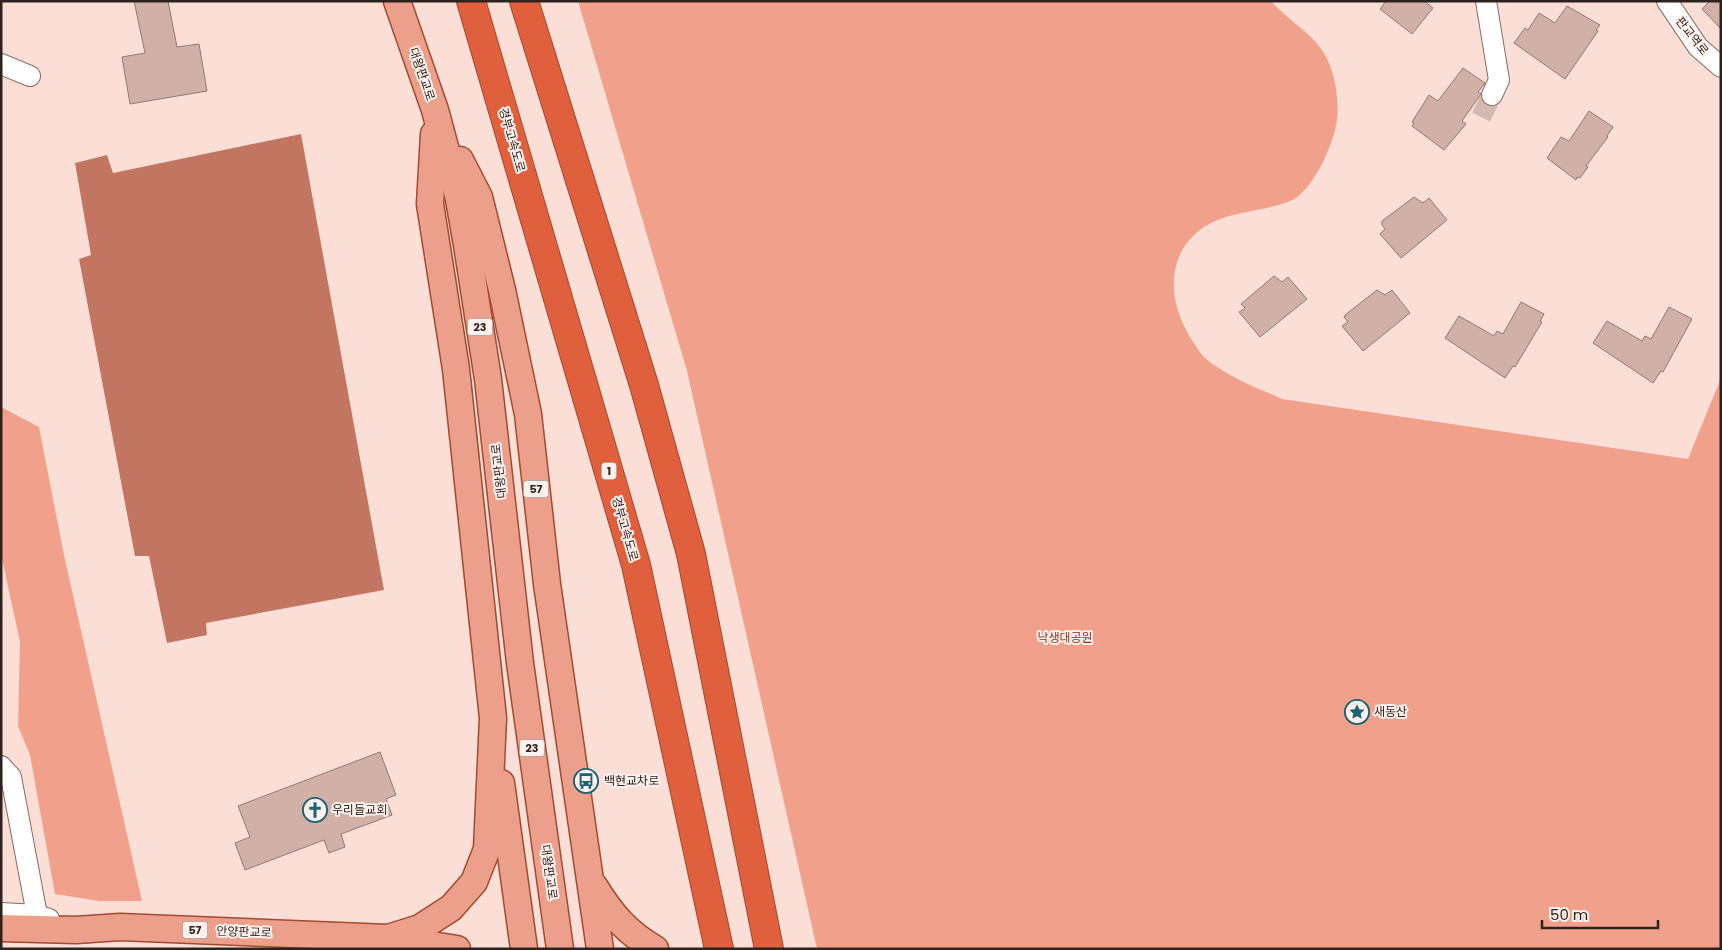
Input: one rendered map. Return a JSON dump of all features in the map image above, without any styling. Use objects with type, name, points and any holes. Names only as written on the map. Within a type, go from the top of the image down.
[{"type":"highway","name":"경부고속도로","points":[[471,1],[636,565],[719,948]]},
{"type":"highway","points":[[524,1],[644,385],[691,554],[768,946]]},
{"type":"main road","name":"대왕판교로","points":[[396,1],[435,110],[459,199],[467,245],[488,379],[520,663],[560,949]]},
{"type":"main road","name":"57","points":[[388,938],[420,928],[451,908],[474,882],[487,849],[492,718],[456,369],[430,204],[435,110]]},
{"type":"main road","name":"57","points":[[435,110],[478,197],[502,290],[528,414],[547,584],[600,949]]},
{"type":"main road","points":[[492,718],[524,949]]},
{"type":"main road","points":[[590,880],[610,912],[633,936],[655,949]]},
{"type":"main road","name":"안양판교로","points":[[1,928],[76,930],[120,927],[388,938],[457,949]]},
{"type":"street","points":[[1486,1],[1499,80],[1492,95]]},
{"type":"street","name":"판교역로","points":[[1667,1],[1698,47],[1721,67]]},
{"type":"street","points":[[1,64],[30,76]]},
{"type":"street","points":[[1,766],[11,777],[37,914]]},
{"type":"street","points":[[1,913],[37,914],[76,930]]},
{"type":"green space","name":"낙생대공원","points":[[578,1],[1271,1],[1310,36],[1323,52],[1335,82],[1337,120],[1327,154],[1313,179],[1297,197],[1276,206],[1226,217],[1214,222],[1193,236],[1184,248],[1177,261],[1174,275],[1176,303],[1186,331],[1205,358],[1232,376],[1282,399],[1688,459],[1721,378],[1721,949],[817,949],[687,371]]},
{"type":"green space","points":[[1,407],[39,427],[64,555],[142,901],[99,901],[55,894],[30,755],[18,726],[20,642],[1,554]]},
{"type":"shaded area","points":[[301,134],[384,590],[206,623],[207,635],[167,643],[149,556],[135,556],[79,259],[91,255],[75,163],[107,155],[113,173]]},
{"type":"building","points":[[134,1],[168,1],[177,47],[199,44],[207,91],[130,104],[122,57],[145,53]]},
{"type":"building","points":[[1386,1],[1424,1],[1433,8],[1412,34],[1380,9]]},
{"type":"building","points":[[1710,1],[1721,1],[1721,29],[1702,9]]},
{"type":"building","points":[[1567,6],[1600,25],[1596,30],[1598,31],[1565,79],[1514,43],[1525,28],[1528,30],[1539,13],[1555,23]]},
{"type":"building","points":[[1463,68],[1485,83],[1478,92],[1481,94],[1462,121],[1466,124],[1444,150],[1412,126],[1414,123],[1412,122],[1429,95],[1438,101]]},
{"type":"building","points":[[1589,111],[1613,127],[1608,137],[1586,166],[1588,167],[1580,178],[1577,177],[1576,180],[1547,158],[1561,137],[1569,141]]},
{"type":"building","points":[[1414,197],[1423,203],[1429,198],[1447,220],[1401,258],[1380,234],[1385,229],[1382,221]]},
{"type":"building","points":[[1274,276],[1282,282],[1288,277],[1307,299],[1260,337],[1239,312],[1245,308],[1241,304]]},
{"type":"building","points":[[1377,290],[1385,295],[1392,290],[1410,313],[1363,351],[1342,326],[1348,322],[1344,317]]},
{"type":"building","points":[[1521,302],[1544,314],[1540,321],[1542,322],[1515,367],[1513,366],[1505,378],[1445,338],[1459,316],[1494,336],[1497,331],[1503,334]]},
{"type":"building","points":[[1669,307],[1692,319],[1663,372],[1661,371],[1653,383],[1593,343],[1607,321],[1642,341],[1645,336],[1651,339]]},
{"type":"building","name":"우리들교회","points":[[380,752],[396,795],[386,799],[392,815],[341,834],[345,847],[329,853],[324,840],[245,870],[235,843],[250,837],[238,806]]},
{"type":"tunnel","points":[[1481,117],[1492,95]]},
{"type":"place","name":"새동산","points":[[1357,712]]},
{"type":"place","name":"백현교차로","points":[[586,781]]},
{"type":"place","name":"우리들교회","points":[[315,810]]}]
